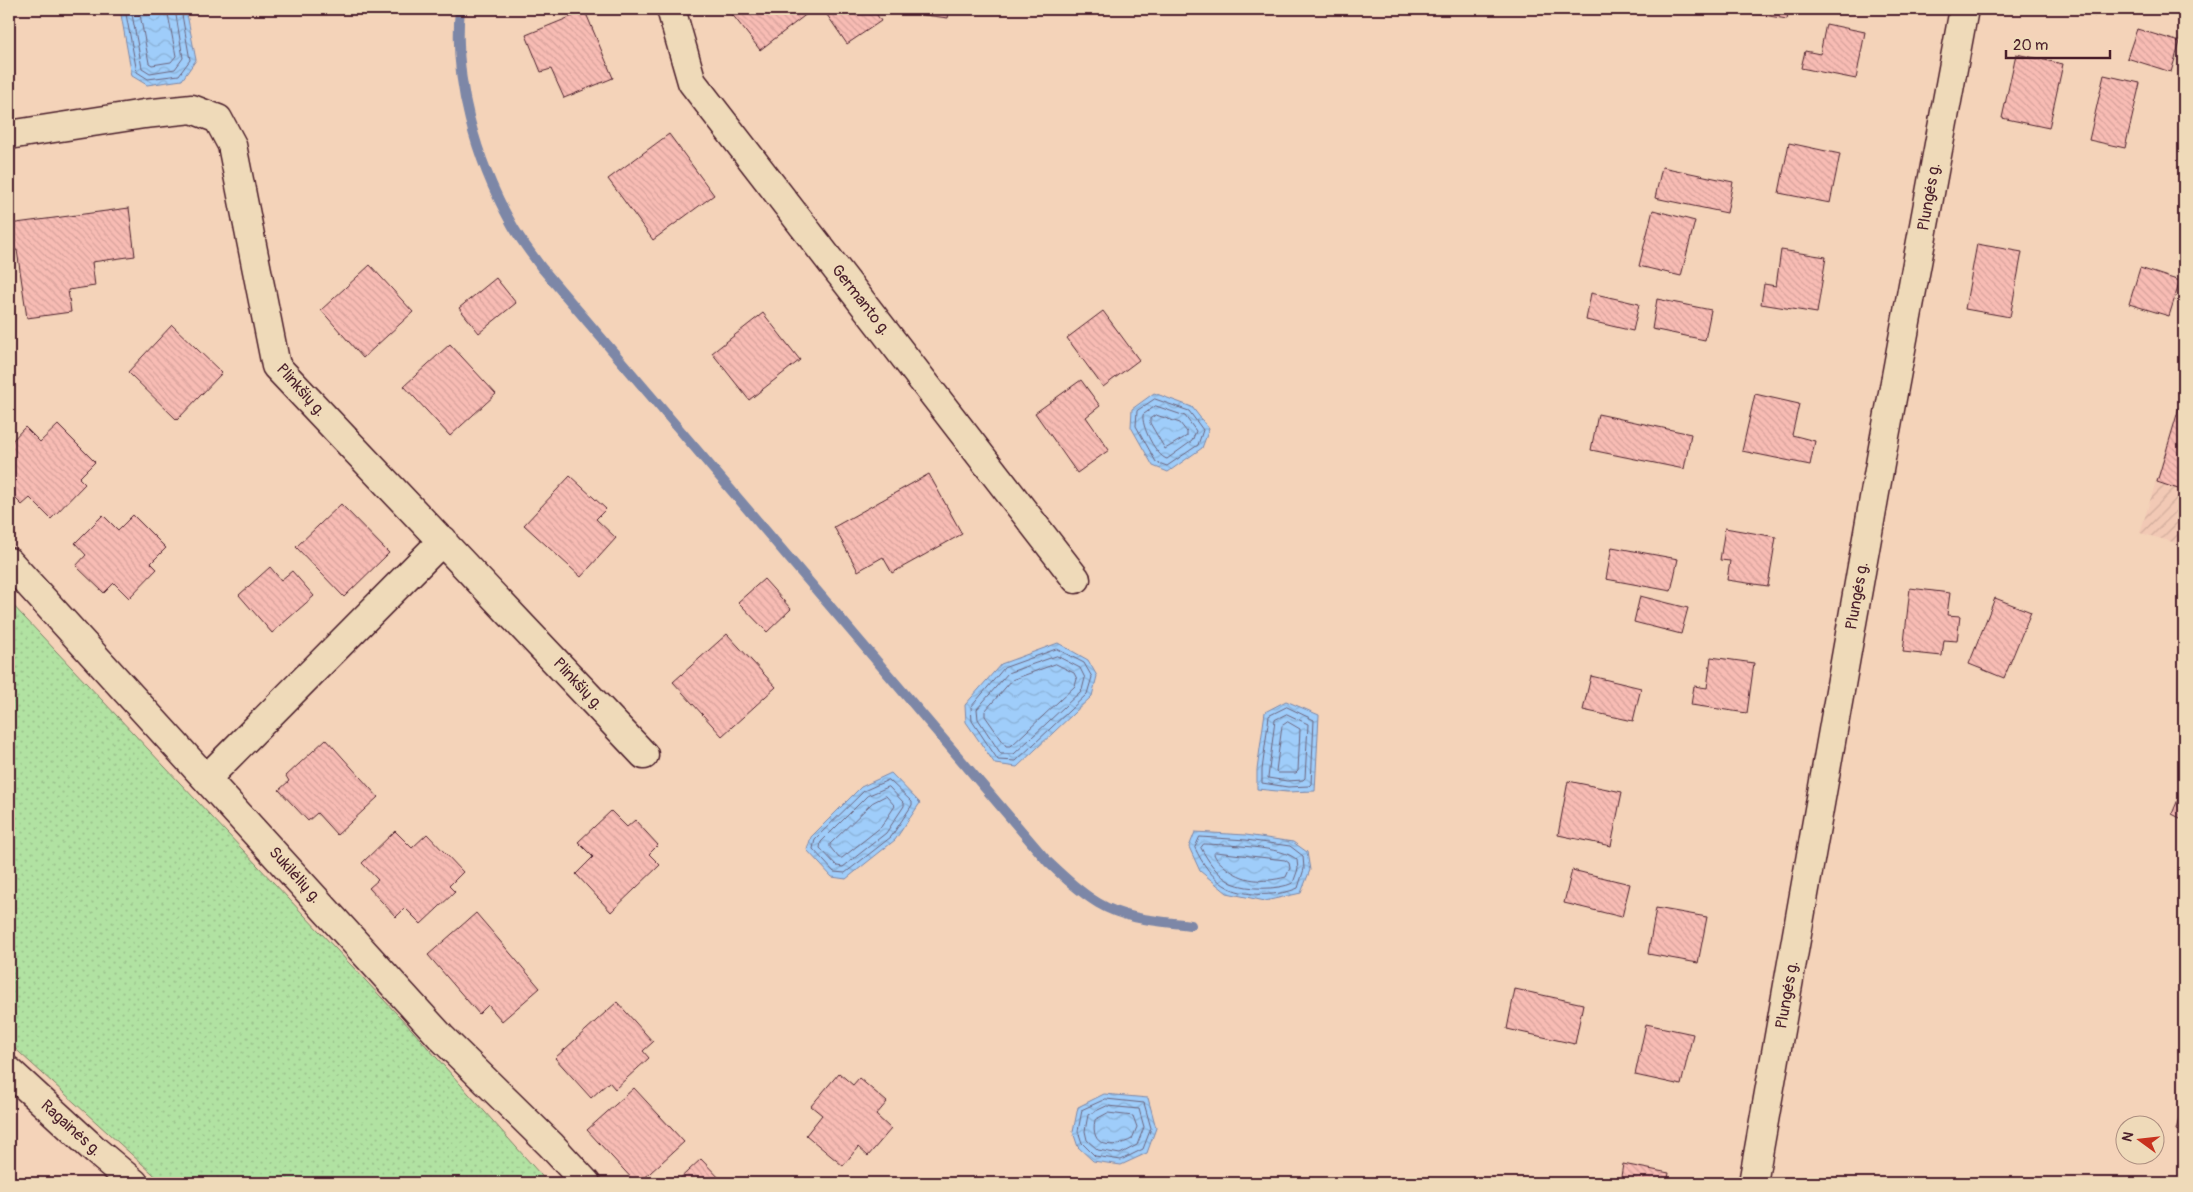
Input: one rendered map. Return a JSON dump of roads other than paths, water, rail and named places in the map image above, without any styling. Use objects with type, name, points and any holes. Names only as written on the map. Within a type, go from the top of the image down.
[{"type":"street","name":"Germanto g.","points":[[671,9],[692,82],[1076,579]]},
{"type":"street","name":"Plungės g.","points":[[1754,1183],[1885,436],[1964,9]]},
{"type":"street","name":"Plinkšių g.","points":[[9,135],[144,114],[192,109],[218,119],[232,145],[276,366],[443,540],[644,755]]},
{"type":"street","points":[[207,778],[443,540]]},
{"type":"street","name":"Sukilėlių g.","points":[[9,562],[441,1037],[551,1145],[586,1183]]},
{"type":"street","name":"Ragainės g.","points":[[9,1071],[96,1151],[134,1183]]},
{"type":"water","points":[[120,9],[186,9],[196,60],[182,80],[147,85],[132,76]]},
{"type":"water","points":[[1154,393],[1192,407],[1209,429],[1202,448],[1168,472],[1153,466],[1131,427],[1132,409]]},
{"type":"water","points":[[1058,643],[1088,660],[1097,676],[1092,696],[1017,767],[995,764],[966,722],[965,705],[1001,664]]},
{"type":"water","points":[[1286,701],[1319,715],[1315,791],[1287,792],[1257,789],[1257,770],[1265,712]]},
{"type":"water","points":[[891,773],[920,803],[895,840],[846,879],[832,877],[807,850],[811,837],[861,787]]},
{"type":"water","points":[[1195,832],[1246,835],[1293,842],[1307,852],[1310,870],[1301,893],[1265,901],[1227,893],[1200,871],[1189,847]]},
{"type":"water","points":[[1104,1094],[1148,1098],[1156,1128],[1147,1153],[1121,1165],[1093,1161],[1078,1147],[1073,1132],[1078,1107]]},
{"type":"waterway","points":[[460,9],[460,64],[464,92],[478,147],[498,199],[521,240],[541,267],[1048,862],[1085,894],[1109,909],[1143,919],[1191,925]]}]
